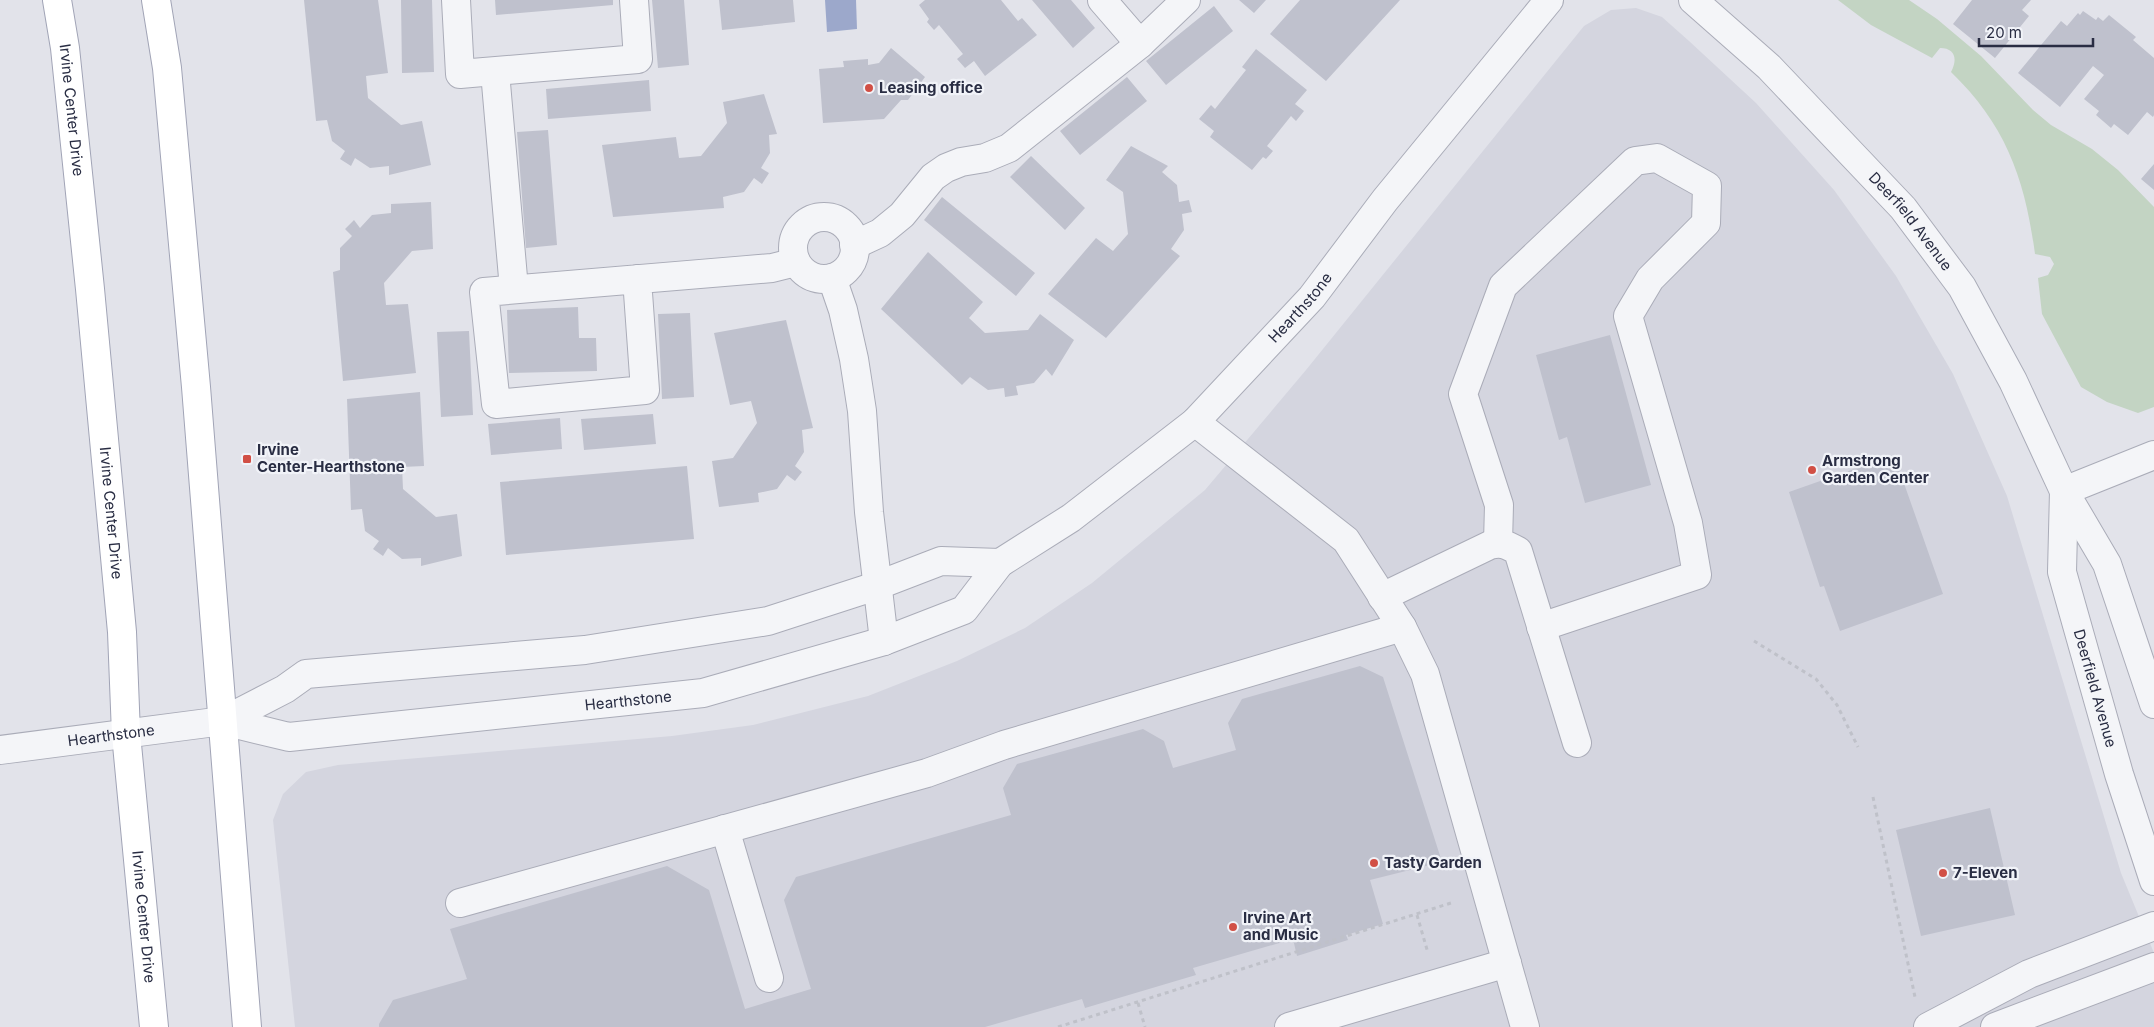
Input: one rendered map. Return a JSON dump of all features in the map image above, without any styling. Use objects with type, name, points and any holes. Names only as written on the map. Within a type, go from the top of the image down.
[{"type":"main road","name":"Irvine Center Drive","points":[[57,0],[66,57],[90,288],[122,632],[126,734],[154,1027]]},
{"type":"main road","points":[[156,0],[167,68],[223,721],[247,1027]]},
{"type":"street","points":[[456,0],[460,74],[638,59],[634,0]]},
{"type":"street","points":[[1102,0],[1140,44]]},
{"type":"street","points":[[854,245],[880,233],[902,214],[933,176],[960,162],[985,158],[1009,148],[1140,44],[1186,0]]},
{"type":"street","name":"Hearthstone","points":[[223,721],[289,737],[703,693],[884,641],[964,610],[1000,563],[1071,518],[1195,422],[1312,297],[1385,200],[1548,0]]},
{"type":"street","name":"Deerfield Avenue","points":[[1693,0],[1769,66],[1903,208],[1962,287],[2012,381],[2064,491],[2107,564],[2154,704]]},
{"type":"street","points":[[495,72],[514,289]]},
{"type":"street","points":[[1498,543],[1499,505],[1463,394],[1504,286],[1634,161],[1657,158],[1707,186],[1706,223],[1650,279],[1628,316],[1688,522],[1697,575],[1541,628]]},
{"type":"street","points":[[825,217],[836,220],[851,234],[854,245],[854,256],[850,265],[842,273],[832,278],[822,279],[811,276],[802,271],[796,262],[794,241],[798,231],[815,218],[825,217]]},
{"type":"street","points":[[636,279],[645,390],[496,404],[484,292],[514,289],[636,279],[772,268],[796,262]]},
{"type":"street","points":[[832,278],[850,343],[862,411],[876,586],[884,641]]},
{"type":"street","points":[[1195,422],[1346,540],[1402,628],[1425,674],[1525,1027]]},
{"type":"street","points":[[2064,491],[2154,455]]},
{"type":"street","name":"Deerfield Avenue","points":[[2064,491],[2062,572],[2119,774],[2154,882]]},
{"type":"street","points":[[1382,596],[1498,543],[1506,544],[1518,551],[1577,743]]},
{"type":"street","name":"Hearthstone","points":[[0,750],[223,721],[285,690],[306,674],[585,650],[768,621],[876,586],[941,561],[1000,563]]},
{"type":"street","points":[[460,903],[927,773],[1004,745],[1402,628]]},
{"type":"street","points":[[725,829],[769,978]]},
{"type":"street","points":[[1928,1027],[2029,974],[2154,926]]},
{"type":"street","points":[[1289,1027],[1507,963]]},
{"type":"street","points":[[1995,1027],[2154,967]]},
{"type":"path","points":[[1754,641],[1816,679],[1837,705],[1858,747]]},
{"type":"path","points":[[1874,797],[1916,1002]]},
{"type":"path","points":[[1058,1027],[1451,903]]},
{"type":"path","points":[[1138,1002],[1145,1027]]},
{"type":"shaded area","points":[[1636,8],[1662,17],[1689,41],[1756,103],[1834,190],[1896,276],[1953,374],[2007,496],[2121,873],[2154,953],[2154,1027],[295,1027],[273,820],[283,794],[306,772],[338,765],[672,736],[753,725],[868,696],[957,661],[1025,628],[1092,583],[1205,490],[1306,370],[1584,26],[1611,10]]},
{"type":"green space","points":[[1838,0],[1909,0],[1937,19],[1981,56],[2033,110],[2051,125],[2092,149],[2118,170],[2154,207],[2154,407],[2138,413],[2107,402],[2081,387],[2042,314],[2038,278],[2048,275],[2054,264],[2050,257],[2035,254],[2031,227],[2019,177],[2010,155],[1986,112],[1951,72],[1955,59],[1952,52],[1945,48],[1940,48],[1932,58],[1871,25]]},
{"type":"water","points":[[825,0],[856,0],[857,29],[827,32]]},
{"type":"building","points":[[304,0],[378,0],[388,73],[366,76],[368,98],[401,125],[422,121],[431,165],[389,175],[389,166],[370,168],[355,158],[351,166],[340,159],[345,151],[332,141],[327,120],[316,121]]},
{"type":"building","points":[[401,0],[432,0],[434,72],[402,73]]},
{"type":"building","points":[[495,0],[613,0],[613,5],[496,15]]},
{"type":"building","points":[[652,0],[684,0],[689,65],[658,68]]},
{"type":"building","points":[[719,0],[793,0],[795,22],[722,30]]},
{"type":"building","points":[[925,0],[1001,0],[1018,21],[1022,18],[1037,35],[985,76],[974,61],[965,68],[957,59],[963,54],[939,25],[934,30],[927,22],[929,19],[919,5]]},
{"type":"building","points":[[1032,0],[1071,0],[1095,28],[1073,48]]},
{"type":"building","points":[[1239,0],[1266,0],[1254,13]]},
{"type":"building","points":[[1300,0],[1400,0],[1326,81],[1270,34]]},
{"type":"building","points":[[1972,0],[2031,0],[2022,10],[2029,16],[1995,58],[1953,24]]},
{"type":"building","points":[[1214,6],[1233,31],[1166,85],[1146,61]]},
{"type":"building","points":[[2083,11],[2096,20],[2098,17],[2103,21],[2109,15],[2136,37],[2133,40],[2154,58],[2154,115],[2153,117],[2147,112],[2128,135],[2114,124],[2111,128],[2096,115],[2099,111],[2084,99],[2104,75],[2093,66],[2060,107],[2018,73],[2061,21],[2067,26],[2078,13],[2080,15]]},
{"type":"building","name":"Leasing office","points":[[891,48],[925,77],[908,100],[901,100],[884,119],[823,123],[819,69],[844,67],[843,61],[868,59],[868,65],[879,63]]},
{"type":"building","points":[[1256,49],[1307,90],[1295,104],[1304,111],[1296,121],[1291,116],[1267,146],[1273,151],[1266,159],[1263,157],[1252,170],[1210,137],[1214,131],[1199,119],[1211,105],[1215,109],[1246,70],[1242,67]]},
{"type":"building","points":[[1127,77],[1147,101],[1080,155],[1060,131]]},
{"type":"building","points":[[649,80],[651,111],[548,119],[546,89]]},
{"type":"building","points":[[764,94],[777,134],[769,135],[770,153],[761,168],[769,173],[762,184],[754,178],[744,192],[723,197],[724,208],[613,217],[602,145],[676,137],[679,158],[701,156],[727,123],[723,102]]},
{"type":"building","points":[[548,130],[557,245],[526,248],[517,132]]},
{"type":"building","points":[[1131,146],[1168,166],[1162,172],[1177,185],[1179,202],[1189,200],[1192,212],[1182,214],[1184,230],[1171,249],[1180,256],[1106,338],[1048,294],[1096,238],[1113,251],[1128,234],[1123,192],[1106,180]]},
{"type":"building","points":[[1031,156],[1085,208],[1065,230],[1010,177]]},
{"type":"building","points":[[2154,164],[2154,190],[2141,179]]},
{"type":"building","points":[[942,197],[1035,273],[1016,296],[924,220]]},
{"type":"building","points":[[431,202],[433,249],[412,251],[384,283],[386,305],[408,304],[416,373],[343,381],[333,272],[340,270],[340,248],[352,236],[345,229],[354,220],[360,228],[372,215],[391,213],[391,204]]},
{"type":"building","points":[[928,252],[983,302],[969,318],[985,333],[1028,330],[1040,314],[1074,340],[1052,376],[1046,369],[1034,383],[1016,386],[1018,395],[1005,397],[1004,388],[988,390],[970,377],[962,385],[881,309]]},
{"type":"building","points":[[578,307],[579,338],[596,338],[597,371],[509,373],[507,310]]},
{"type":"building","points":[[690,313],[694,397],[662,399],[658,314]]},
{"type":"building","points":[[786,320],[813,428],[802,430],[804,452],[795,466],[802,472],[795,481],[787,475],[777,489],[758,493],[759,502],[719,507],[712,461],[733,458],[757,423],[751,401],[730,405],[714,333]]},
{"type":"building","points":[[469,331],[473,415],[441,417],[437,332]]},
{"type":"building","points":[[1610,335],[1651,485],[1585,503],[1567,437],[1559,440],[1536,355]]},
{"type":"building","points":[[420,392],[424,466],[402,467],[403,489],[436,517],[457,514],[462,556],[421,566],[421,558],[402,559],[388,548],[383,556],[373,549],[379,541],[365,531],[362,509],[351,510],[347,399]]},
{"type":"building","points":[[653,414],[656,444],[584,450],[581,419]]},
{"type":"building","points":[[560,418],[562,449],[491,455],[488,424]]},
{"type":"building","points":[[1894,455],[1943,594],[1840,631],[1824,586],[1820,587],[1789,492]]},
{"type":"building","points":[[687,466],[694,539],[506,555],[500,482]]},
{"type":"building","points":[[1360,666],[1383,677],[1442,862],[1370,880],[1383,924],[1346,935],[1348,940],[1297,956],[1293,939],[1193,968],[1196,975],[1085,1008],[1082,999],[985,1027],[379,1027],[393,1000],[467,979],[450,929],[667,866],[709,890],[745,1009],[811,989],[784,900],[796,877],[1011,815],[1003,788],[1017,764],[1143,729],[1164,741],[1173,768],[1236,750],[1228,723],[1242,699]]},
{"type":"building","points":[[1990,808],[2015,915],[1921,936],[1896,830]]},
{"type":"place","name":"Leasing office","points":[[869,88]]},
{"type":"place","name":"Irvine Center-Hearthstone","points":[[247,459]]},
{"type":"place","name":"Armstrong Garden Center","points":[[1812,470]]},
{"type":"place","name":"Tasty Garden","points":[[1374,863]]},
{"type":"place","name":"7-Eleven","points":[[1943,873]]},
{"type":"place","name":"Irvine Art and Music","points":[[1233,927]]}]
